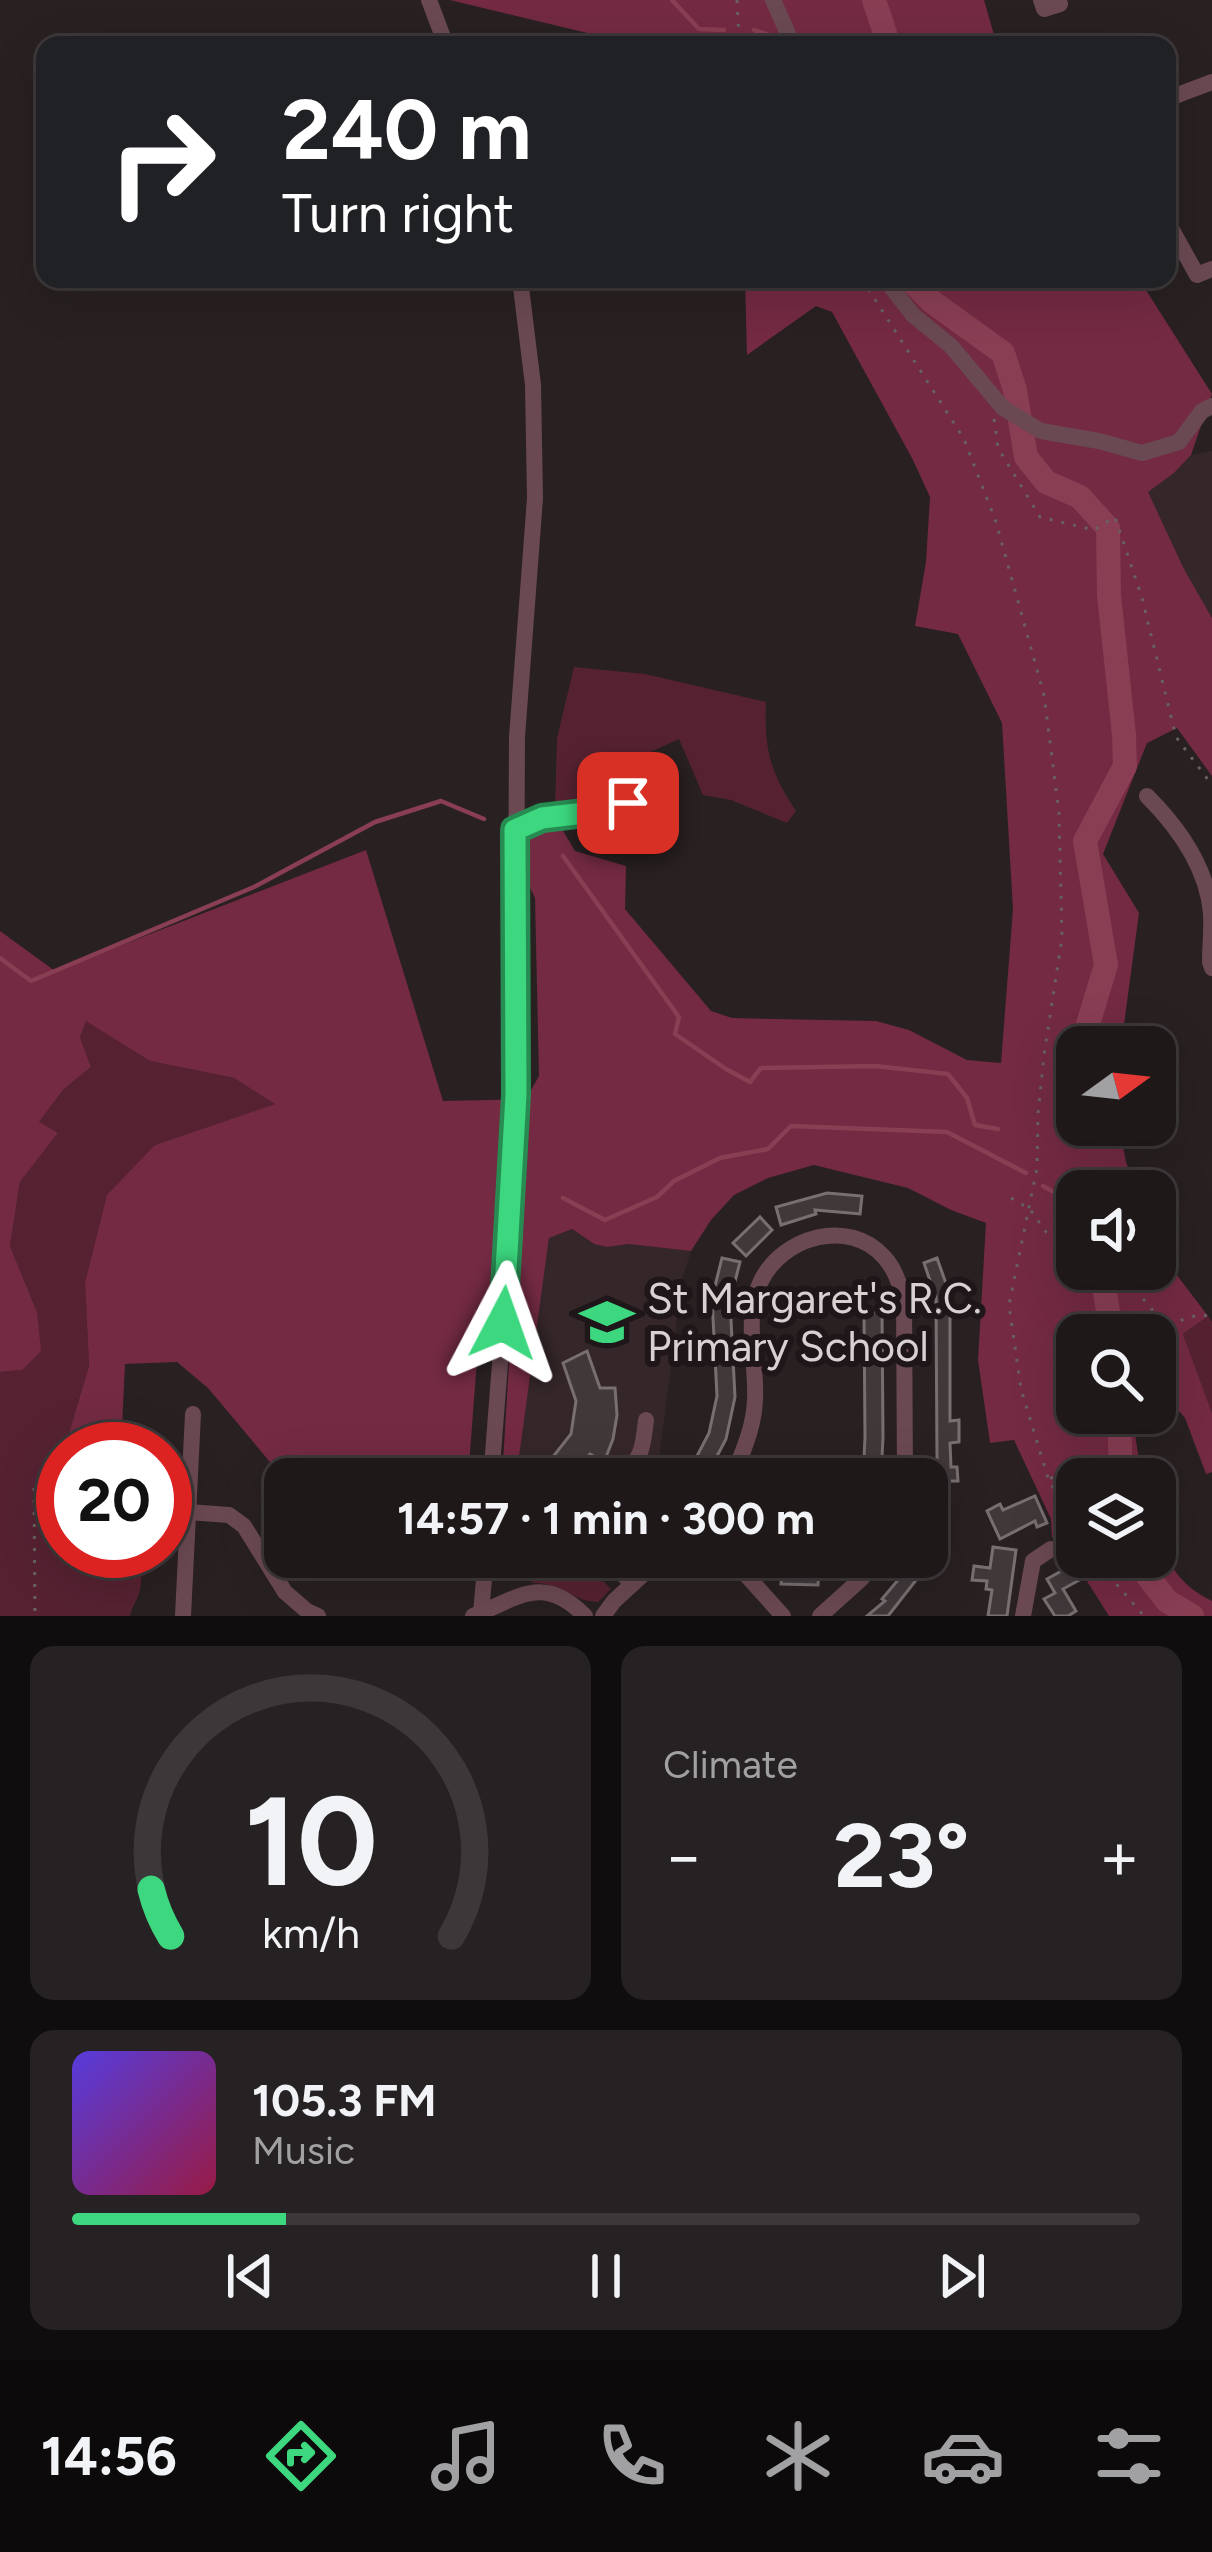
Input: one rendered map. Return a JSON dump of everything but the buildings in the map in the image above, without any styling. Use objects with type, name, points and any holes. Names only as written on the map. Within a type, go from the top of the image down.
[{"type":"street","points":[[430,0],[443,36]]},
{"type":"street","points":[[773,0],[789,36]]},
{"type":"street","points":[[1041,0],[1044,10],[1060,4]]},
{"type":"street","points":[[1176,96],[1212,82]]},
{"type":"street","points":[[1176,237],[1197,275],[1212,269]]},
{"type":"street","points":[[492,1458],[515,1118],[517,737],[535,498],[533,385],[521,288]]},
{"type":"street","points":[[892,288],[913,315],[951,346],[1003,408],[1041,431],[1142,453],[1179,442],[1202,411],[1212,406]]},
{"type":"street","points":[[1148,796],[1172,821],[1199,868],[1210,909],[1212,968]]},
{"type":"street","points":[[515,830],[542,818],[619,809],[628,803]]},
{"type":"street","points":[[741,1458],[755,1401],[752,1306],[761,1281],[776,1258],[800,1242],[826,1235],[856,1238],[881,1253],[895,1272],[904,1298],[904,1458]]},
{"type":"street","points":[[192,1434],[193,1414]]},
{"type":"street","points":[[638,1458],[646,1420]]},
{"type":"street","points":[[192,1512],[230,1515],[244,1526],[285,1592],[318,1616]]},
{"type":"street","points":[[1023,1616],[1033,1561],[1051,1549]]},
{"type":"street","points":[[183,1616],[185,1578]]},
{"type":"street","points":[[477,1614],[483,1578]]},
{"type":"street","points":[[626,1578],[632,1584]]},
{"type":"street","points":[[603,1616],[639,1578]]},
{"type":"street","points":[[749,1578],[783,1616]]},
{"type":"street","points":[[820,1616],[862,1578]]},
{"type":"street","points":[[477,1614],[536,1591],[570,1601],[585,1616]]},
{"type":"path","points":[[736,0],[742,36]]},
{"type":"path","points":[[868,288],[964,439],[996,522],[1044,695],[1059,813],[1062,938],[1044,1055],[1040,1144],[1009,1306],[1021,1388],[1056,1492]]},
{"type":"path","points":[[989,392],[998,448],[1040,517],[1094,530],[1115,517],[1142,598],[1176,736],[1212,785]]},
{"type":"path","points":[[1011,1198],[1030,1209],[1056,1241]]},
{"type":"path","points":[[1135,1290],[1161,1320],[1172,1323],[1212,1316]]},
{"type":"path","points":[[1048,1478],[1056,1477]]},
{"type":"path","points":[[34,1488],[35,1616]]},
{"type":"path","points":[[1112,1578],[1144,1616]]},
{"type":"shaded area","points":[[450,0],[984,0],[994,36],[600,36]]},
{"type":"shaded area","points":[[745,288],[1145,288],[1212,394],[1191,455],[1148,492],[1212,618],[1212,776],[1177,728],[1147,743],[1103,854],[1139,913],[1124,1026],[1056,1026],[1056,1146],[1123,1146],[1129,1170],[1056,1170],[1056,1290],[1176,1290],[1176,1274],[1208,1316],[1183,1334],[1212,1413],[1212,1472],[1206,1474],[1185,1418],[1176,1408],[1176,1314],[1056,1314],[1056,1434],[1135,1434],[1139,1458],[1056,1458],[1056,1541],[1051,1519],[1014,1440],[990,1443],[978,1360],[986,1223],[908,1188],[814,1165],[768,1178],[734,1195],[691,1251],[628,1244],[607,1247],[572,1229],[549,1238],[519,1458],[503,1458],[510,1347],[478,1346],[470,1458],[267,1458],[208,1388],[177,1362],[125,1364],[122,1422],[72,1422],[89,1366],[85,1283],[107,1195],[155,1145],[275,1104],[234,1078],[150,1061],[86,1021],[80,1037],[91,1067],[63,1090],[39,1122],[58,1133],[20,1182],[10,1246],[37,1312],[41,1351],[22,1370],[0,1372],[0,931],[55,971],[366,850],[443,1101],[526,1099],[539,1076],[535,898],[524,875],[525,833],[559,824],[575,851],[626,866],[625,909],[711,1011],[732,1018],[876,1021],[909,1030],[967,1060],[1001,1063],[1013,909],[1002,723],[958,634],[915,626],[930,497],[832,312],[816,306],[747,355]]},
{"type":"shaded area","points":[[1212,451],[1212,618],[1147,492],[1191,455]]},
{"type":"shaded area","points":[[574,667],[645,674],[766,702],[771,760],[796,811],[787,823],[731,800],[703,795],[679,739],[616,768],[623,782],[604,805],[555,810],[557,738]]},
{"type":"shaded area","points":[[86,1020],[150,1061],[234,1078],[276,1104],[155,1145],[85,1283],[89,1366],[72,1422],[36,1422],[36,1578],[141,1578],[130,1616],[0,1616],[0,1372],[22,1370],[37,1312],[10,1246],[20,1182],[58,1133],[38,1123],[63,1090],[91,1067],[80,1037]]},
{"type":"shaded area","name":"St Margaret's R.C. Primary School","points":[[572,1229],[593,1244],[607,1247],[628,1244],[691,1251],[682,1280],[659,1458],[519,1458],[549,1237]]},
{"type":"shaded area","points":[[1208,1316],[1212,1322],[1212,1413],[1183,1334]]},
{"type":"shaded area","points":[[1176,1572],[1212,1601],[1212,1616],[1109,1616],[1085,1578],[1176,1578]]},
{"type":"shaded area","points":[[529,1578],[600,1578],[611,1589],[598,1602]]},
{"type":"waterway","points":[[672,0],[699,29],[724,30]]},
{"type":"waterway","points":[[874,0],[884,36]]},
{"type":"waterway","points":[[754,30],[772,36]]},
{"type":"waterway","points":[[919,288],[1003,353],[1015,390],[1026,457],[1046,482],[1080,497],[1108,528],[1109,595],[1125,766],[1085,841],[1106,965],[1087,1026]]},
{"type":"waterway","points":[[0,958],[31,981],[254,887],[375,822],[441,801],[484,819]]},
{"type":"waterway","points":[[563,856],[679,1017],[675,1034],[726,1069],[750,1082],[761,1068],[875,1066],[948,1074],[967,1098],[975,1125],[998,1129]]},
{"type":"waterway","points":[[563,1198],[605,1220],[657,1197],[674,1181],[720,1158],[768,1149],[791,1126],[947,1132],[1026,1173]]},
{"type":"waterway","points":[[1043,1186],[1056,1193]]},
{"type":"waterway","points":[[1104,1290],[1108,1314]]},
{"type":"waterway","points":[[1120,1434],[1120,1458]]},
{"type":"waterway","points":[[1149,1578],[1167,1601],[1192,1616]]},
{"type":"place","name":"St Margaret's R.C. Primary School","points":[[607,1322]]},
{"type":"route","points":[[503,1323],[516,1095],[515,830],[542,818],[619,809],[628,803]]}]
